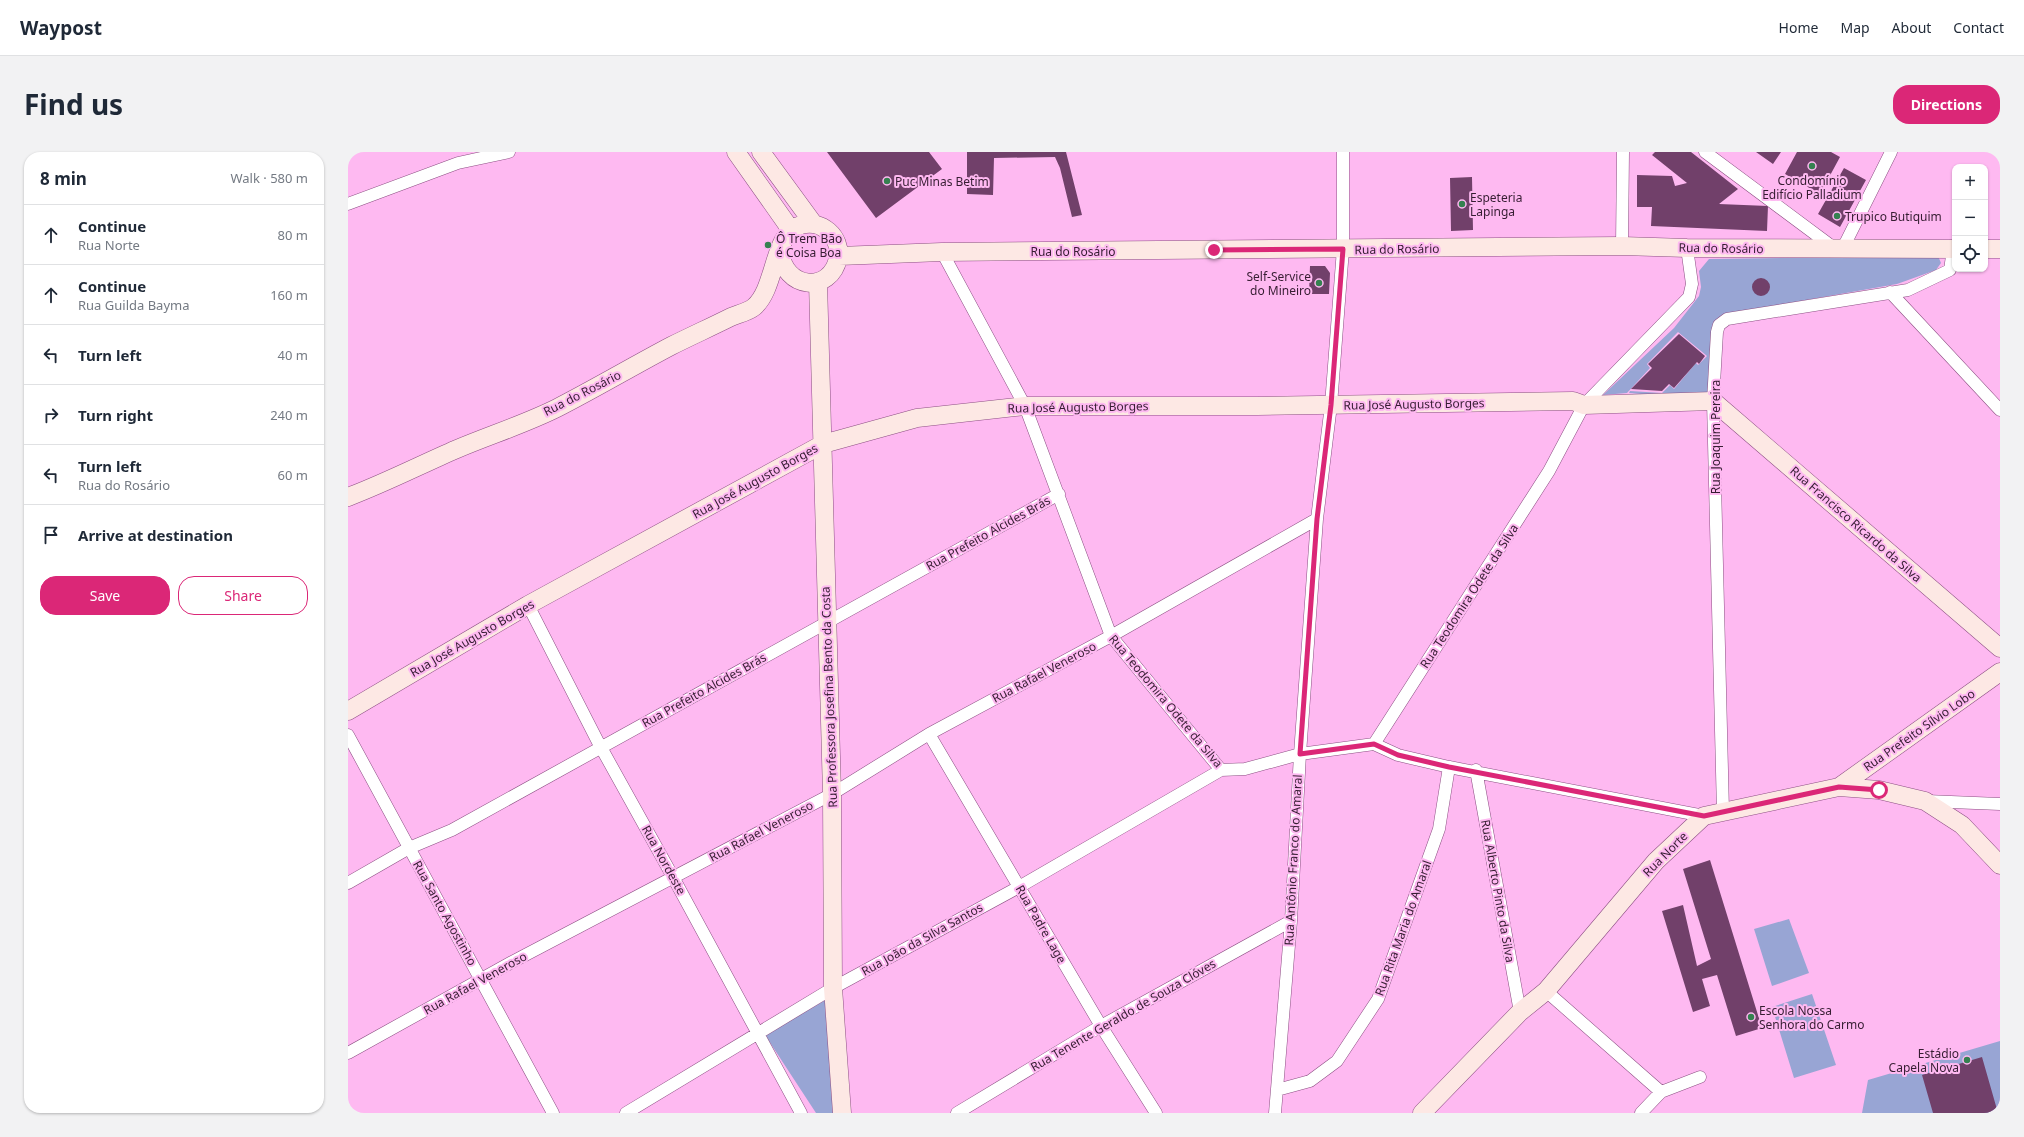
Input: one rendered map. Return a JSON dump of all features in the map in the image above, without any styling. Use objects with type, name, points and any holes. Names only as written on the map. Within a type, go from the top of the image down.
[{"type":"street","points":[[348,204],[458,164],[509,152]]},
{"type":"street","points":[[736,152],[791,230]]},
{"type":"street","points":[[761,152],[813,223]]},
{"type":"street","name":"Rua Antônio Franco do Amaral","points":[[1274,1113],[1290,921],[1300,754],[1317,519],[1331,405],[1343,249],[1343,152]]},
{"type":"street","points":[[1622,246],[1623,152]]},
{"type":"street","points":[[1705,152],[1838,250],[1891,152]]},
{"type":"street","points":[[813,223],[824,227],[833,234],[838,245],[839,256],[835,268],[828,276],[818,282],[806,283],[795,279],[791,275],[781,261],[780,250],[784,239],[791,230],[801,224],[813,223]]},
{"type":"street","name":"Rua do Rosário","points":[[839,256],[942,252],[1622,246],[1838,250],[1952,249]]},
{"type":"street","name":"Rua Teodomira Odete da Silva","points":[[942,252],[1025,406],[1111,636],[1222,770],[1246,769],[1300,754],[1374,744],[1549,471],[1584,405],[1689,297],[1692,284],[1687,248]]},
{"type":"street","points":[[1988,249],[2000,249]]},
{"type":"street","name":"Rua do Rosário","points":[[348,497],[556,408],[679,342],[754,307],[769,285],[780,250]]},
{"type":"street","name":"Rua Joaquim Pereira","points":[[1723,812],[1713,401],[1717,332],[1719,325],[1727,319],[1908,290],[1950,270],[1952,260]]},
{"type":"street","name":"Rua Professora Josefina Bento da Costa","points":[[818,282],[832,794],[833,988],[842,1113]]},
{"type":"street","points":[[1890,292],[2000,410]]},
{"type":"street","name":"Rua José Augusto Borges","points":[[348,711],[528,605],[823,444],[917,418],[1025,406],[1331,405],[1572,401],[1584,405],[1713,401]]},
{"type":"street","name":"Rua Francisco Ricardo da Silva","points":[[1713,401],[2000,648]]},
{"type":"street","name":"Rua Prefeito Alcides Brás","points":[[348,883],[409,848],[452,830],[1059,494]]},
{"type":"street","name":"Rua Rafael Veneroso","points":[[348,1053],[512,962],[832,794],[929,734],[1111,636],[1317,519]]},
{"type":"street","name":"Rua Nordeste","points":[[528,605],[601,747],[674,877],[801,1113]]},
{"type":"street","name":"Rua Prefeito Sílvio Lobo","points":[[1839,787],[2000,672]]},
{"type":"street","name":"Rua Padre Lage","points":[[929,734],[1101,1026],[1156,1113]]},
{"type":"street","name":"Rua Santo Agostinho","points":[[348,735],[553,1113]]},
{"type":"street","points":[[1374,744],[1398,755],[1449,767],[1476,770],[1704,816],[1839,787],[1879,790],[1925,801],[2000,804]]},
{"type":"street","name":"Rua Rita Maria do Amaral","points":[[1277,1090],[1310,1081],[1337,1061],[1378,999],[1439,829],[1449,767]]},
{"type":"street","name":"Rua João da Silva Santos","points":[[626,1113],[833,988],[1019,887],[1222,770]]},
{"type":"street","name":"Rua Alberto Pinto da Silva","points":[[1476,770],[1520,1012]]},
{"type":"street","points":[[1925,801],[1962,825],[2000,865]]},
{"type":"street","name":"Rua Norte","points":[[1422,1113],[1520,1012],[1546,991],[1656,860],[1704,816]]},
{"type":"street","name":"Rua Tenente Geraldo de Souza Clóves","points":[[957,1113],[1101,1026],[1290,921]]},
{"type":"street","points":[[1546,991],[1661,1092]]},
{"type":"street","points":[[1641,1113],[1661,1092],[1700,1077]]},
{"type":"shaded area","points":[[1938,256],[1941,263],[1936,270],[1897,284],[1726,314],[1711,400],[1629,393],[1630,391],[1662,393],[1670,385],[1674,389],[1696,363],[1698,365],[1707,356],[1678,332],[1647,364],[1650,368],[1627,393],[1603,395],[1674,328],[1699,296],[1701,287],[1699,271],[1709,259]]},
{"type":"shaded area","points":[[1789,919],[1809,973],[1772,986],[1754,929]]},
{"type":"shaded area","points":[[1812,994],[1836,1065],[1794,1078],[1772,1007]]},
{"type":"shaded area","points":[[827,999],[836,1113],[816,1113],[765,1035]]},
{"type":"shaded area","name":"Estádio Capela Nova","points":[[2000,1041],[2000,1113],[1862,1113],[1868,1080]]},
{"type":"building","name":"Puc Minas Betim","points":[[827,152],[929,152],[942,169],[876,218]]},
{"type":"building","points":[[967,152],[1066,152],[1082,215],[1072,217],[1060,168],[1055,157],[994,158],[993,195],[967,194]]},
{"type":"building","points":[[1655,152],[1691,152],[1738,189],[1719,204],[1768,206],[1767,231],[1651,226],[1652,207],[1637,207],[1637,175],[1672,176],[1675,186],[1687,183],[1652,155]]},
{"type":"building","points":[[1756,152],[1781,152],[1773,164]]},
{"type":"building","name":"Condomínio Edifício Palladium","points":[[1797,152],[1831,152],[1840,157],[1820,194],[1785,174]]},
{"type":"building","points":[[1844,168],[1866,180],[1840,227],[1818,214]]},
{"type":"building","name":"Espeteria Lapinga","points":[[1472,177],[1473,230],[1451,231],[1450,178]]},
{"type":"building","name":"Self-Service do Mineiro","points":[[1310,266],[1325,266],[1330,273],[1329,294],[1309,294]]},
{"type":"building","points":[[1761,278],[1767,281],[1770,287],[1767,293],[1761,296],[1755,293],[1752,287],[1755,281]]},
{"type":"building","points":[[1679,334],[1705,356],[1699,364],[1697,362],[1674,388],[1669,384],[1662,391],[1631,389],[1652,368],[1648,364]]},
{"type":"building","points":[[1710,860],[1762,1028],[1736,1036],[1717,975],[1702,979],[1710,1006],[1693,1012],[1662,911],[1683,905],[1697,966],[1711,959],[1683,869]]},
{"type":"building","points":[[1982,1057],[1998,1113],[1933,1113],[1922,1075]]},
{"type":"place","name":"Condomínio Edifício Palladium","points":[[1812,166]]},
{"type":"place","name":"Puc Minas Betim","points":[[887,181]]},
{"type":"place","name":"Espeteria Lapinga","points":[[1462,204]]},
{"type":"place","name":"Trupico Butiquim","points":[[1837,216]]},
{"type":"place","name":"Ô Trem Bão é Coisa Boa","points":[[768,245]]},
{"type":"place","name":"Self-Service do Mineiro","points":[[1319,283]]},
{"type":"place","name":"Escola Nossa Senhora do Carmo","points":[[1751,1017]]},
{"type":"place","name":"Estádio Capela Nova","points":[[1967,1060]]},
{"type":"route","points":[[1214,250],[1343,249],[1331,405],[1317,519],[1300,754],[1374,744],[1398,755],[1449,767],[1476,770],[1704,816],[1839,787],[1879,790]]}]
